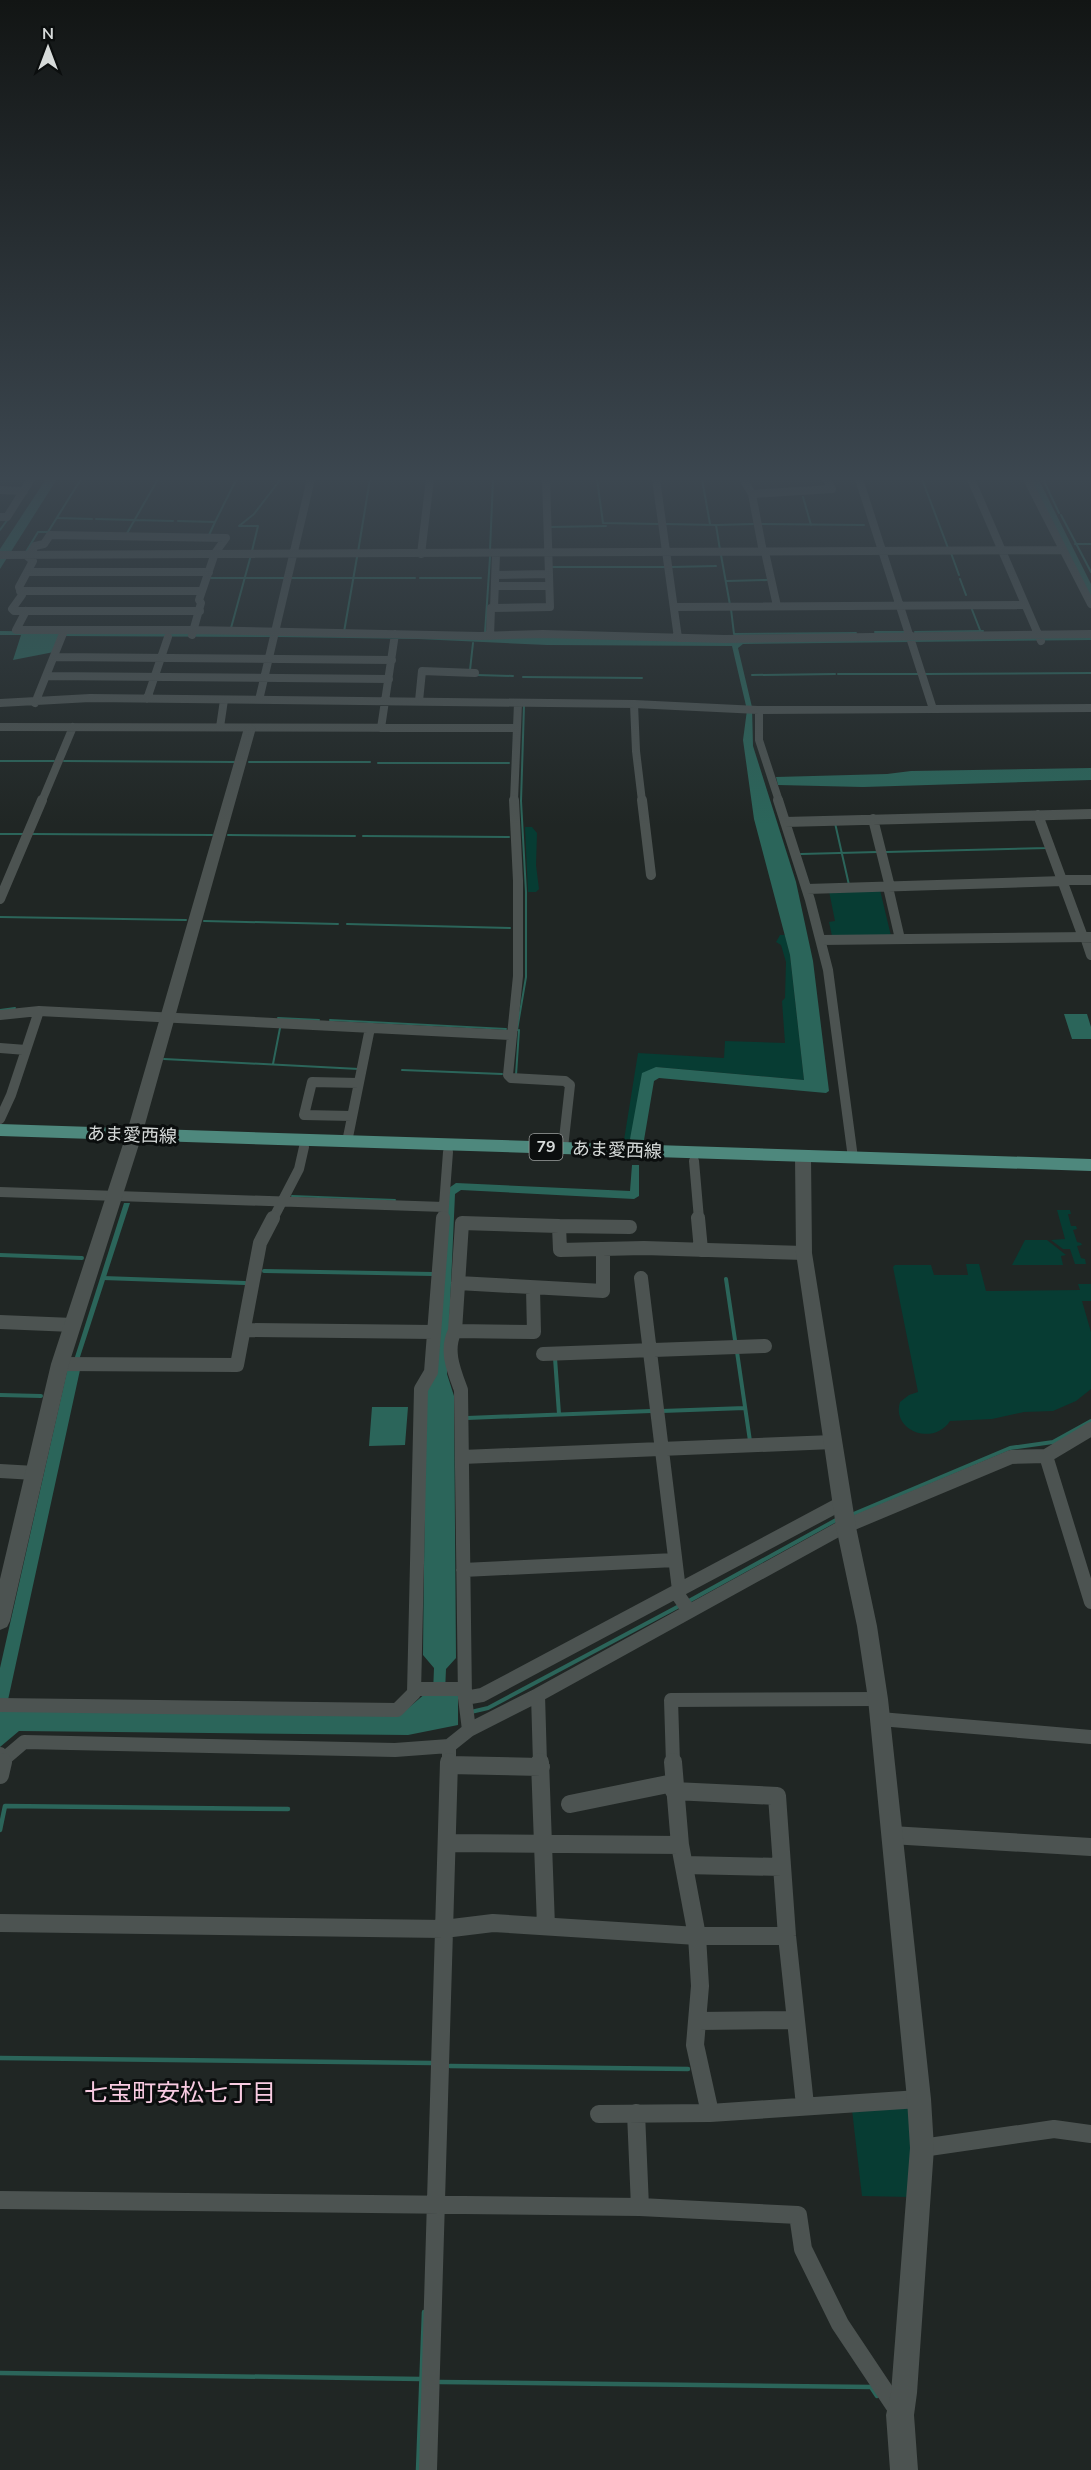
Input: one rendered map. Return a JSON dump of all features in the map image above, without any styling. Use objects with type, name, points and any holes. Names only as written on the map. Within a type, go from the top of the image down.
[{"type":"main road","name":"あま愛西線","points":[[0,1130],[304,1147],[694,1161],[853,1158],[1091,1165]]},
{"type":"main road","name":"あま愛西線","points":[[0,1138],[347,1142],[563,1148],[1091,1173]]},
{"type":"street","points":[[22,594],[12,609],[26,611],[200,611]]},
{"type":"street","points":[[192,634],[200,611],[201,594]]},
{"type":"street","points":[[259,700],[284,594]]},
{"type":"street","points":[[494,608],[495,594]]},
{"type":"street","points":[[490,636],[491,608],[550,607],[549,594]]},
{"type":"street","points":[[673,594],[678,638]]},
{"type":"street","points":[[774,594],[777,606]]},
{"type":"street","points":[[897,594],[933,709]]},
{"type":"street","points":[[1021,594],[1041,640]]},
{"type":"street","points":[[674,607],[1025,604]]},
{"type":"street","points":[[26,611],[16,630],[63,634],[168,637],[192,634]]},
{"type":"street","points":[[63,634],[395,637],[543,634],[678,638],[1091,642]]},
{"type":"street","points":[[29,712],[47,676],[63,634]]},
{"type":"street","points":[[1041,640],[1091,634]]},
{"type":"street","points":[[147,699],[168,637]]},
{"type":"street","points":[[381,728],[395,637]]},
{"type":"street","points":[[55,657],[392,660]]},
{"type":"street","points":[[419,701],[422,671],[475,673]]},
{"type":"street","points":[[47,676],[389,679]]},
{"type":"street","points":[[0,727],[29,712],[90,698],[634,704],[753,709],[1091,708]]},
{"type":"street","points":[[220,727],[224,700]]},
{"type":"street","points":[[0,703],[73,727],[517,729]]},
{"type":"street","points":[[518,703],[514,799],[518,880],[518,976],[507,1075],[511,1078],[564,1081],[570,1085],[563,1148]]},
{"type":"street","points":[[634,704],[636,751],[651,875]]},
{"type":"street","points":[[753,709],[759,740],[807,889],[828,970],[853,1158]]},
{"type":"street","points":[[0,899],[73,727]]},
{"type":"street","points":[[0,1621],[60,1364],[133,1139],[250,728]]},
{"type":"street","points":[[785,822],[1091,814]]},
{"type":"street","points":[[1038,815],[1091,955]]},
{"type":"street","points":[[873,819],[900,939]]},
{"type":"street","points":[[807,889],[1091,880]]},
{"type":"street","points":[[821,940],[982,940],[1086,937]]},
{"type":"street","points":[[0,1015],[39,1011],[511,1035]]},
{"type":"street","points":[[0,1119],[6,1094],[26,1050],[39,1011]]},
{"type":"street","points":[[347,1142],[370,1028]]},
{"type":"street","points":[[0,1048],[26,1050]]},
{"type":"street","points":[[352,1116],[304,1115],[312,1082],[359,1083]]},
{"type":"street","points":[[60,1364],[237,1365],[260,1243],[298,1169],[304,1147]]},
{"type":"street","points":[[0,1705],[397,1710],[414,1693],[421,1389],[431,1372],[448,1152]]},
{"type":"street","points":[[803,1160],[804,1252],[845,1516],[867,1626],[879,1709],[919,2099],[922,2148],[904,2393],[900,2415],[904,2470]]},
{"type":"street","points":[[694,1161],[701,1250]]},
{"type":"street","points":[[0,1192],[444,1207]]},
{"type":"street","points":[[468,1726],[465,1696],[461,1390],[451,1363],[462,1223],[630,1227]]},
{"type":"street","points":[[559,1226],[560,1250],[804,1252]]},
{"type":"street","points":[[459,1283],[521,1285],[532,1289],[603,1291],[603,1249]]},
{"type":"street","points":[[640,1278],[678,1592],[688,1610]]},
{"type":"street","points":[[455,1331],[534,1332],[532,1289]]},
{"type":"street","points":[[0,1322],[73,1325]]},
{"type":"street","points":[[244,1330],[434,1332]]},
{"type":"street","points":[[543,1354],[765,1346]]},
{"type":"street","points":[[414,1689],[439,1689],[465,1696],[482,1695],[678,1592],[845,1516],[1011,1457],[1046,1456],[1091,1429]]},
{"type":"street","points":[[462,1457],[833,1442]]},
{"type":"street","points":[[1046,1456],[1091,1602]]},
{"type":"street","points":[[0,1471],[35,1473]]},
{"type":"street","points":[[1,1761],[24,1742],[395,1750],[449,1746],[468,1726],[538,1695],[838,1529],[845,1516]]},
{"type":"street","points":[[463,1570],[675,1560]]},
{"type":"street","points":[[538,1695],[546,1926]]},
{"type":"street","points":[[710,2113],[695,2045],[700,1986],[697,1936],[680,1845],[674,1787],[671,1700],[879,1709],[1091,1737]]},
{"type":"street","points":[[428,2470],[449,1746]]},
{"type":"street","points":[[449,1765],[541,1767]]},
{"type":"street","points":[[570,1804],[674,1787],[777,1796],[787,1936],[805,2106]]},
{"type":"street","points":[[891,1835],[1091,1847]]},
{"type":"street","points":[[447,1843],[680,1845]]},
{"type":"street","points":[[684,1864],[782,1867]]},
{"type":"street","points":[[0,1923],[444,1929],[493,1923],[697,1936],[787,1936]]},
{"type":"street","points":[[698,2021],[796,2020]]},
{"type":"street","points":[[599,2114],[710,2113],[919,2099]]},
{"type":"street","points":[[636,2113],[640,2207]]},
{"type":"street","points":[[922,2148],[1054,2129],[1091,2134]]},
{"type":"street","points":[[0,2199],[640,2207],[798,2215],[803,2249],[840,2324],[900,2415]]},
{"type":"shaded area","points":[[0,631],[550,637],[1091,635],[1091,640],[743,644],[738,648],[752,707],[753,746],[796,882],[813,961],[829,1091],[826,1093],[659,1078],[654,1081],[644,1140],[640,1144],[635,1144],[630,1139],[642,1073],[656,1067],[804,1080],[790,955],[754,819],[743,740],[747,710],[732,646],[547,645],[418,639],[60,636],[54,652],[13,660],[21,635],[0,635]]},
{"type":"shaded area","points":[[1091,768],[1091,780],[863,787],[778,785],[776,777],[887,774],[911,771]]},
{"type":"shaded area","points":[[525,827],[532,827],[537,833],[536,865],[539,889],[536,892],[528,892]]},
{"type":"shaded area","points":[[880,890],[891,936],[832,936],[829,922],[835,921],[829,891]]},
{"type":"shaded area","points":[[780,935],[785,935],[790,955],[804,1080],[656,1067],[630,1139],[635,1144],[627,1143],[624,1140],[638,1053],[724,1058],[725,1041],[785,1043],[782,1001],[785,998],[786,962],[781,945],[776,942]]},
{"type":"shaded area","points":[[1064,1014],[1087,1014],[1091,1027],[1091,1039],[1072,1039]]},
{"type":"shaded area","points":[[632,1165],[639,1165],[639,1196],[634,1199],[461,1190],[455,1194],[447,1374],[454,1396],[456,1658],[446,1669],[445,1692],[458,1692],[458,1725],[408,1735],[19,1731],[0,1747],[0,1710],[400,1715],[426,1693],[433,1693],[434,1668],[423,1655],[426,1391],[449,1188],[456,1183],[630,1191]]},
{"type":"shaded area","points":[[124,1203],[130,1203],[79,1360],[74,1360]]},
{"type":"shaded area","points":[[1057,1210],[1070,1210],[1071,1214],[1068,1214],[1071,1226],[1076,1226],[1077,1229],[1073,1230],[1077,1242],[1082,1245],[1077,1246],[1086,1264],[1075,1264],[1070,1249],[1063,1249],[1051,1240],[1065,1239]]},
{"type":"shaded area","points":[[1025,1240],[1047,1240],[1066,1255],[1061,1256],[1063,1265],[1012,1265]]},
{"type":"shaded area","points":[[966,1264],[979,1264],[986,1291],[1080,1290],[1078,1284],[1091,1284],[1091,1301],[1082,1301],[1091,1332],[1091,1389],[1076,1401],[1053,1411],[1024,1412],[992,1419],[950,1421],[943,1429],[934,1433],[915,1432],[907,1427],[899,1412],[900,1402],[918,1392],[893,1267],[895,1265],[931,1265],[934,1275],[968,1275]]},
{"type":"shaded area","points":[[73,1368],[80,1370],[8,1700],[0,1700],[0,1668],[67,1371]]},
{"type":"shaded area","points":[[372,1407],[408,1407],[405,1445],[369,1446]]},
{"type":"shaded area","points":[[909,2105],[912,2150],[909,2197],[862,2196],[852,2110]]},
{"type":"waterway","points":[[231,628],[240,594]]},
{"type":"waterway","points":[[344,632],[351,594]]},
{"type":"waterway","points":[[485,633],[488,594]]},
{"type":"waterway","points":[[728,594],[730,605]]},
{"type":"waterway","points":[[971,607],[980,630]]},
{"type":"waterway","points":[[731,609],[734,634],[856,633]]},
{"type":"waterway","points":[[915,632],[983,631]]},
{"type":"waterway","points":[[875,632],[905,632]]},
{"type":"waterway","points":[[470,670],[473,643]]},
{"type":"waterway","points":[[925,674],[1091,673]]},
{"type":"waterway","points":[[752,675],[835,674]]},
{"type":"waterway","points":[[838,674],[920,674]]},
{"type":"waterway","points":[[477,675],[513,676]]},
{"type":"waterway","points":[[523,677],[642,678]]},
{"type":"waterway","points":[[517,1030],[526,977],[526,892],[521,801],[524,706]]},
{"type":"waterway","points":[[0,761],[54,761]]},
{"type":"waterway","points":[[64,761],[234,762]]},
{"type":"waterway","points":[[249,762],[370,762]]},
{"type":"waterway","points":[[378,763],[509,763]]},
{"type":"waterway","points":[[835,823],[842,853]]},
{"type":"waterway","points":[[0,834],[23,834]]},
{"type":"waterway","points":[[32,834],[212,835]]},
{"type":"waterway","points":[[228,835],[355,836]]},
{"type":"waterway","points":[[363,836],[509,837]]},
{"type":"waterway","points":[[886,852],[1047,848],[1046,846]]},
{"type":"waterway","points":[[842,853],[877,852]]},
{"type":"waterway","points":[[801,854],[842,853]]},
{"type":"waterway","points":[[842,853],[849,885]]},
{"type":"waterway","points":[[0,917],[186,920]]},
{"type":"waterway","points":[[204,921],[338,924]]},
{"type":"waterway","points":[[347,924],[510,928]]},
{"type":"waterway","points":[[0,1010],[15,1008]]},
{"type":"waterway","points":[[278,1018],[319,1020]]},
{"type":"waterway","points":[[330,1020],[506,1029]]},
{"type":"waterway","points":[[273,1064],[280,1028]]},
{"type":"waterway","points":[[516,1075],[519,1030]]},
{"type":"waterway","points":[[164,1059],[359,1069]]},
{"type":"waterway","points":[[402,1070],[502,1074]]},
{"type":"waterway","points":[[292,1196],[395,1200]]},
{"type":"waterway","points":[[0,1255],[82,1258]]},
{"type":"waterway","points":[[264,1271],[433,1274]]},
{"type":"waterway","points":[[103,1278],[245,1283]]},
{"type":"waterway","points":[[726,1279],[735,1340]]},
{"type":"waterway","points":[[737,1352],[750,1441]]},
{"type":"waterway","points":[[555,1358],[559,1414]]},
{"type":"waterway","points":[[0,1395],[41,1396]]},
{"type":"waterway","points":[[662,1411],[745,1408]]},
{"type":"waterway","points":[[467,1418],[651,1411]]},
{"type":"waterway","points":[[851,1515],[1010,1448],[1053,1442],[1091,1421]]},
{"type":"waterway","points":[[687,1602],[836,1520]]},
{"type":"waterway","points":[[471,1712],[488,1708],[681,1605]]},
{"type":"waterway","points":[[0,1830],[5,1806],[288,1809]]},
{"type":"waterway","points":[[0,2058],[433,2063]]},
{"type":"waterway","points":[[450,2066],[688,2069]]},
{"type":"waterway","points":[[418,2470],[424,2312]]},
{"type":"waterway","points":[[0,2373],[421,2379]]},
{"type":"waterway","points":[[440,2382],[871,2387],[877,2396]]},
{"type":"district","name":"七宝町安松七丁目","points":[[180,2093]]}]
